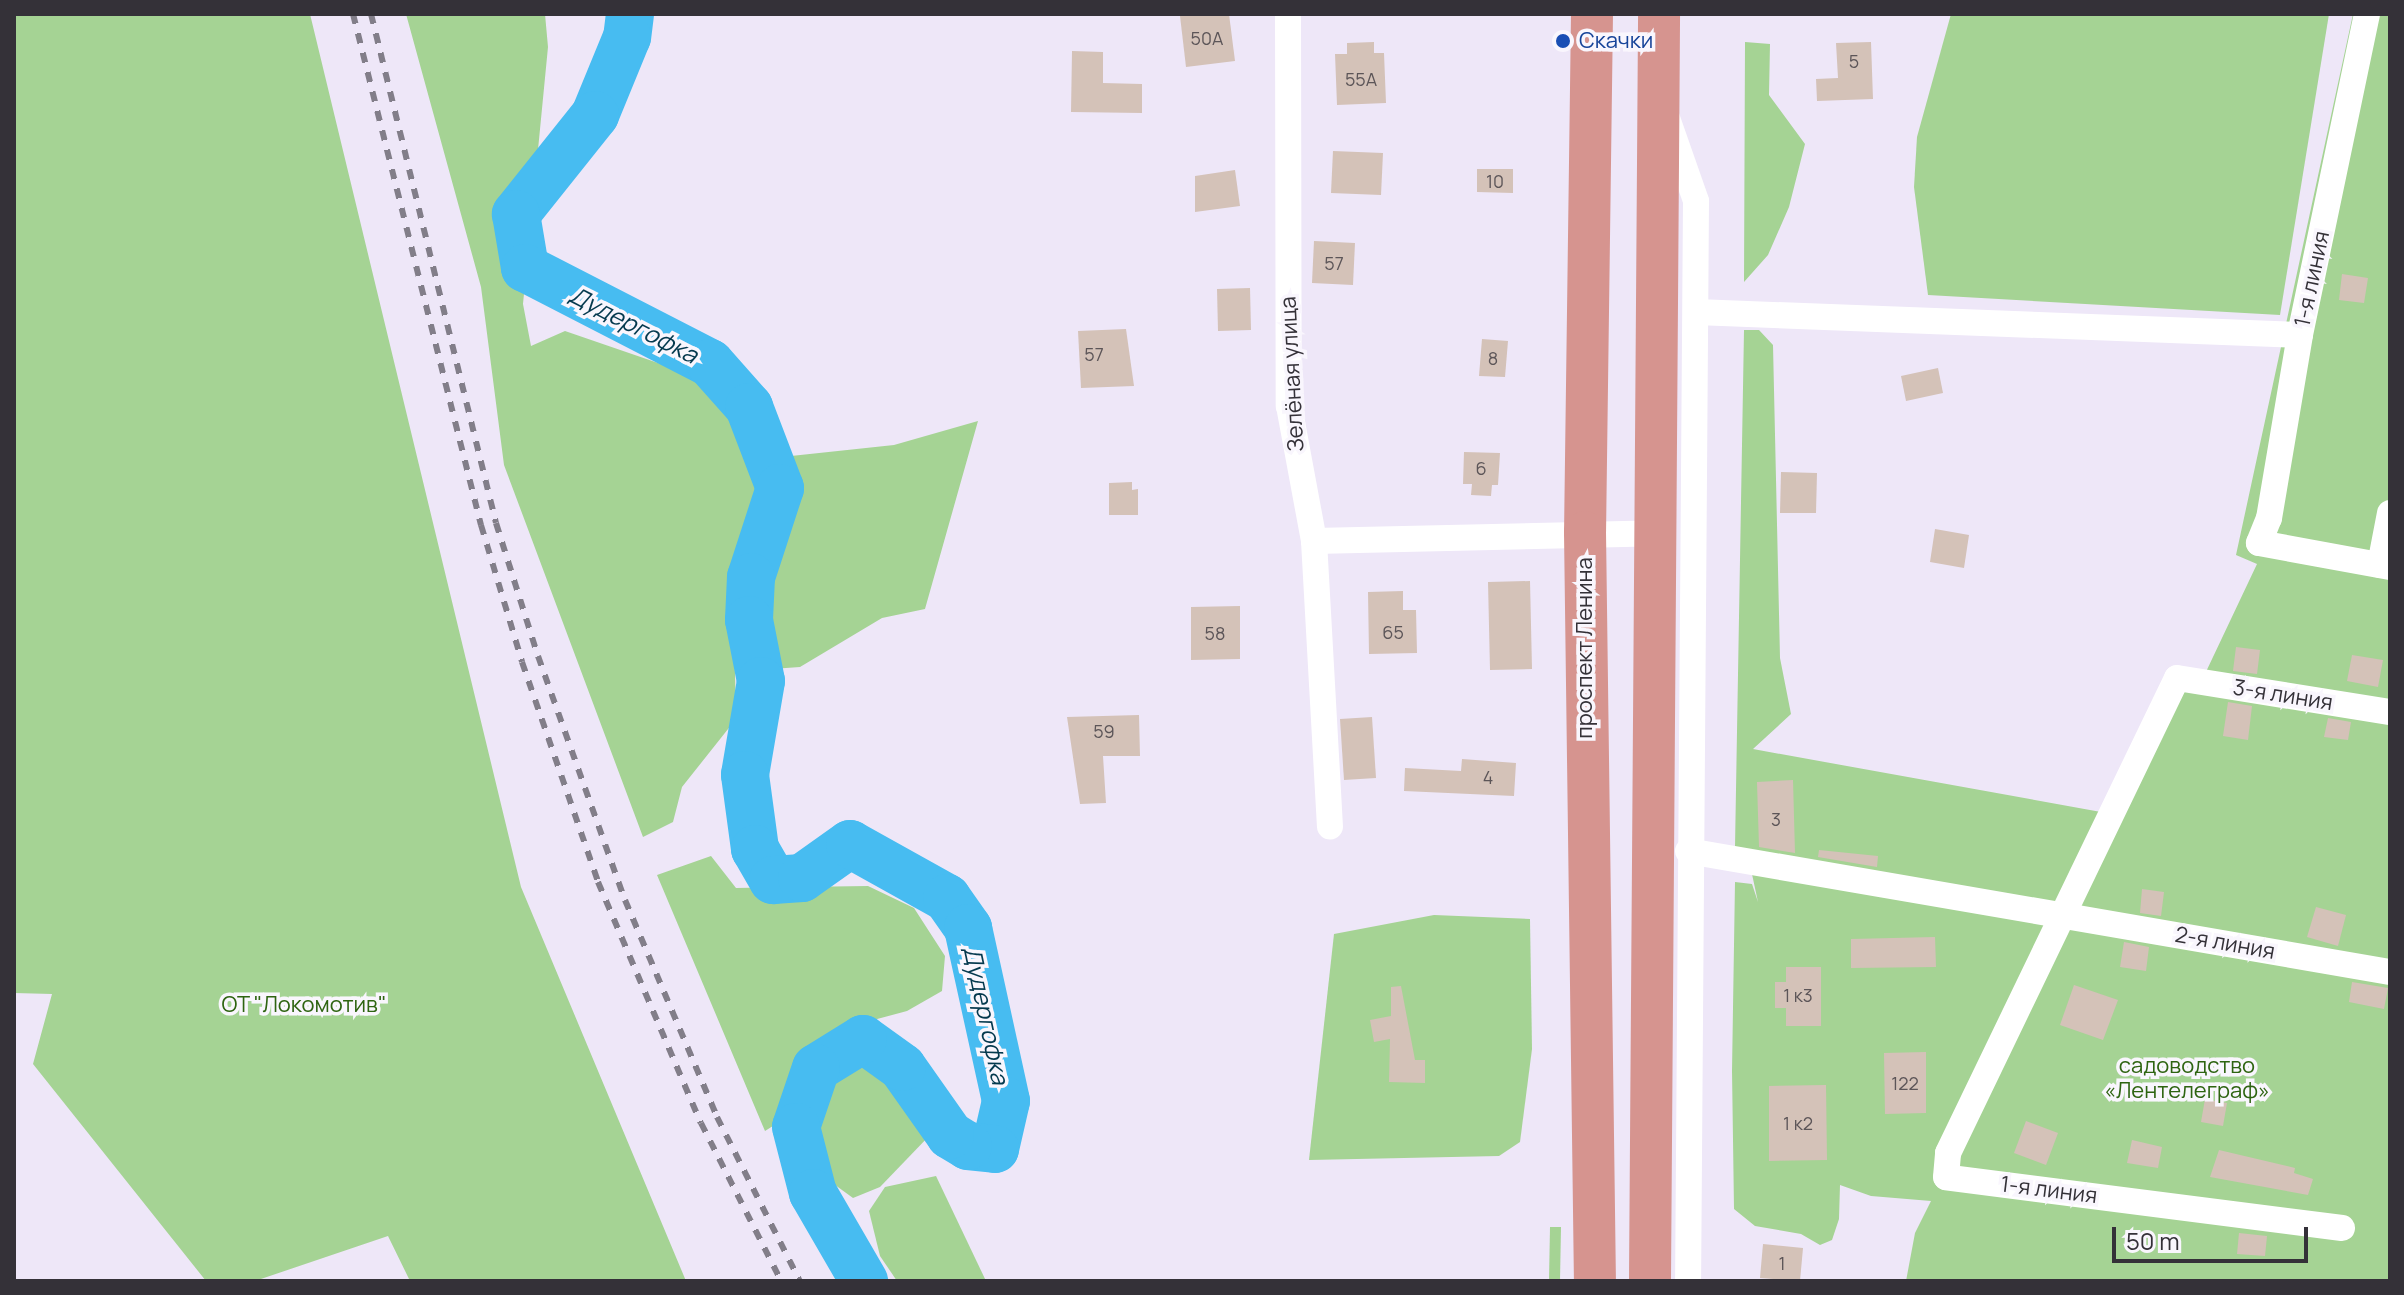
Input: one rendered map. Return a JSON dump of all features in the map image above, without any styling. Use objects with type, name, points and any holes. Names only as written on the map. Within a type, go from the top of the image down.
[{"type":"highway","name":"проспект Ленина","points":[[1592,14],[1585,532],[1595,1281]]},
{"type":"highway","points":[[1650,1281],[1659,14]]},
{"type":"street","name":"Зелёная улица","points":[[1288,14],[1289,406],[1314,541],[1330,827]]},
{"type":"street","name":"1-я линия","points":[[2367,14],[2300,335],[2269,518],[2259,543],[2385,566]]},
{"type":"street","points":[[1660,98],[1696,201],[1688,851],[1688,1281]]},
{"type":"street","points":[[1696,312],[2300,335]]},
{"type":"street","points":[[2385,566],[2390,513]]},
{"type":"street","points":[[1314,541],[1585,532],[1657,533]]},
{"type":"street","name":"3-я линия","points":[[2059,915],[2177,678],[2390,712]]},
{"type":"street","name":"2-я линия","points":[[1688,851],[2390,972]]},
{"type":"street","name":"1-я линия","points":[[2059,915],[1948,1153],[1946,1177],[2342,1228]]},
{"type":"green space","name":"ОТ \"Локомотив\"","points":[[14,14],[310,14],[521,887],[686,1281],[410,1281],[388,1236],[255,1281],[206,1281],[33,1064],[52,994],[14,993]]},
{"type":"green space","points":[[406,14],[545,14],[548,47],[523,304],[531,346],[565,331],[693,375],[726,401],[758,493],[733,581],[736,719],[682,787],[673,822],[643,837],[504,465],[481,287]]},
{"type":"green space","points":[[1951,14],[2329,14],[2280,315],[1928,295],[1914,187],[1917,137]]},
{"type":"green space","name":"садоводство «Лентелеграф»","points":[[2353,14],[2390,14],[2390,1281],[1906,1281],[1915,1233],[1931,1201],[1871,1196],[1840,1185],[1839,1219],[1832,1240],[1820,1245],[1801,1234],[1755,1226],[1734,1209],[1732,1071],[1735,882],[1752,884],[1758,902],[1747,851],[1735,847],[1744,330],[1759,330],[1773,345],[1780,658],[1791,714],[1753,749],[2101,812],[2169,674],[2204,676],[2257,564],[2236,555]]},
{"type":"green space","points":[[1745,42],[1770,44],[1769,95],[1805,144],[1789,207],[1768,255],[1744,282]]},
{"type":"green space","points":[[978,421],[925,609],[882,618],[800,667],[772,669],[757,613],[763,571],[789,490],[791,456],[894,445]]},
{"type":"green space","points":[[711,856],[736,888],[868,886],[914,908],[945,956],[942,991],[907,1011],[866,1022],[822,1044],[803,1069],[784,1119],[765,1131],[657,875]]},
{"type":"green space","points":[[1434,915],[1530,919],[1532,1049],[1520,1142],[1499,1156],[1309,1160],[1334,934]]},
{"type":"green space","points":[[858,1059],[887,1072],[931,1134],[880,1187],[853,1198],[820,1174],[811,1146],[816,1105],[835,1070]]},
{"type":"green space","points":[[936,1176],[986,1281],[897,1281],[880,1256],[869,1211],[885,1187]]},
{"type":"green space","points":[[1550,1227],[1561,1227],[1560,1281],[1549,1281]]},
{"type":"building","points":[[1229,14],[1235,61],[1186,67],[1180,16]]},
{"type":"building","points":[[1374,42],[1374,53],[1384,53],[1386,103],[1337,105],[1335,54],[1347,54],[1347,43]]},
{"type":"building","points":[[1871,42],[1873,99],[1817,101],[1816,79],[1838,78],[1836,43]]},
{"type":"building","points":[[1072,51],[1103,52],[1103,83],[1142,84],[1142,113],[1071,112]]},
{"type":"building","points":[[1333,151],[1383,153],[1381,195],[1331,193]]},
{"type":"building","points":[[1477,169],[1513,169],[1513,193],[1477,192]]},
{"type":"building","points":[[1235,170],[1240,206],[1195,212],[1195,176]]},
{"type":"building","points":[[1314,241],[1355,243],[1353,285],[1312,283]]},
{"type":"building","points":[[2342,274],[2368,278],[2364,303],[2339,300]]},
{"type":"building","points":[[1250,288],[1251,330],[1218,331],[1217,289]]},
{"type":"building","points":[[1126,329],[1134,386],[1081,388],[1078,331]]},
{"type":"building","points":[[1482,339],[1508,341],[1505,377],[1479,376]]},
{"type":"building","points":[[1938,368],[1943,393],[1906,401],[1901,376]]},
{"type":"building","points":[[1464,452],[1500,453],[1498,485],[1492,485],[1491,496],[1471,495],[1472,484],[1463,484]]},
{"type":"building","points":[[1781,472],[1817,473],[1816,513],[1780,513]]},
{"type":"building","points":[[1132,482],[1132,490],[1138,489],[1138,515],[1109,515],[1109,483]]},
{"type":"building","points":[[1935,529],[1969,535],[1964,568],[1930,562]]},
{"type":"building","points":[[1530,581],[1532,669],[1490,670],[1488,582]]},
{"type":"building","points":[[1403,591],[1403,610],[1416,610],[1417,653],[1369,654],[1368,592]]},
{"type":"building","points":[[1240,606],[1240,659],[1191,660],[1191,607]]},
{"type":"building","points":[[2236,647],[2260,650],[2257,674],[2233,671]]},
{"type":"building","points":[[2352,655],[2383,660],[2378,687],[2347,681]]},
{"type":"building","points":[[2228,702],[2252,706],[2248,740],[2223,736]]},
{"type":"building","points":[[1139,715],[1140,756],[1103,756],[1106,803],[1080,804],[1067,717]]},
{"type":"building","points":[[1372,717],[1376,778],[1344,780],[1340,719]]},
{"type":"building","points":[[2328,718],[2351,722],[2348,740],[2324,737]]},
{"type":"building","points":[[1462,759],[1516,763],[1514,796],[1404,791],[1405,768],[1461,771]]},
{"type":"building","points":[[1793,780],[1795,853],[1759,847],[1757,782]]},
{"type":"building","points":[[1819,850],[1878,856],[1877,867],[1818,857]]},
{"type":"building","points":[[2142,889],[2164,892],[2161,916],[2140,913]]},
{"type":"building","points":[[2316,907],[2346,915],[2338,946],[2307,937]]},
{"type":"building","points":[[1935,937],[1936,967],[1851,968],[1851,939]]},
{"type":"building","points":[[2124,942],[2149,947],[2146,971],[2120,967]]},
{"type":"building","points":[[1786,967],[1821,967],[1821,1026],[1786,1026],[1786,1008],[1775,1008],[1775,982],[1786,982]]},
{"type":"building","points":[[2352,982],[2388,988],[2384,1009],[2349,1002]]},
{"type":"building","points":[[2074,985],[2118,1000],[2103,1040],[2060,1025]]},
{"type":"building","points":[[1401,986],[1415,1060],[1425,1060],[1425,1083],[1389,1082],[1390,1039],[1374,1042],[1370,1020],[1391,1016],[1391,987]]},
{"type":"building","points":[[1926,1052],[1926,1113],[1885,1114],[1884,1053]]},
{"type":"building","points":[[1826,1085],[1827,1160],[1769,1161],[1769,1086]]},
{"type":"building","points":[[2205,1099],[2227,1103],[2223,1126],[2201,1122]]},
{"type":"building","points":[[2026,1121],[2058,1133],[2046,1165],[2014,1153]]},
{"type":"building","points":[[2132,1140],[2162,1147],[2158,1168],[2127,1163]]},
{"type":"building","points":[[2219,1150],[2295,1168],[2294,1173],[2313,1179],[2308,1195],[2210,1177]]},
{"type":"building","points":[[2239,1233],[2267,1236],[2265,1256],[2237,1254]]},
{"type":"building","points":[[1763,1244],[1803,1248],[1800,1281],[1760,1278]]},
{"type":"waterway","name":"Дудергофка","points":[[630,14],[627,37],[595,115],[516,214],[525,268],[710,363],[749,407],[780,488],[751,577],[749,620],[761,681],[745,775],[755,849],[773,880],[802,878],[850,844],[947,898],[968,928],[1006,1101],[995,1149],[968,1146],[950,1135],[902,1067],[863,1039],[816,1068],[796,1127],[813,1193],[864,1281]]},
{"type":"railway","points":[[353,14],[481,525],[522,662],[598,882],[701,1123],[781,1281]]},
{"type":"railway","points":[[371,14],[496,523],[538,656],[625,900],[717,1117],[800,1281]]},
{"type":"place","name":"Скачки","points":[[1563,41]]}]
